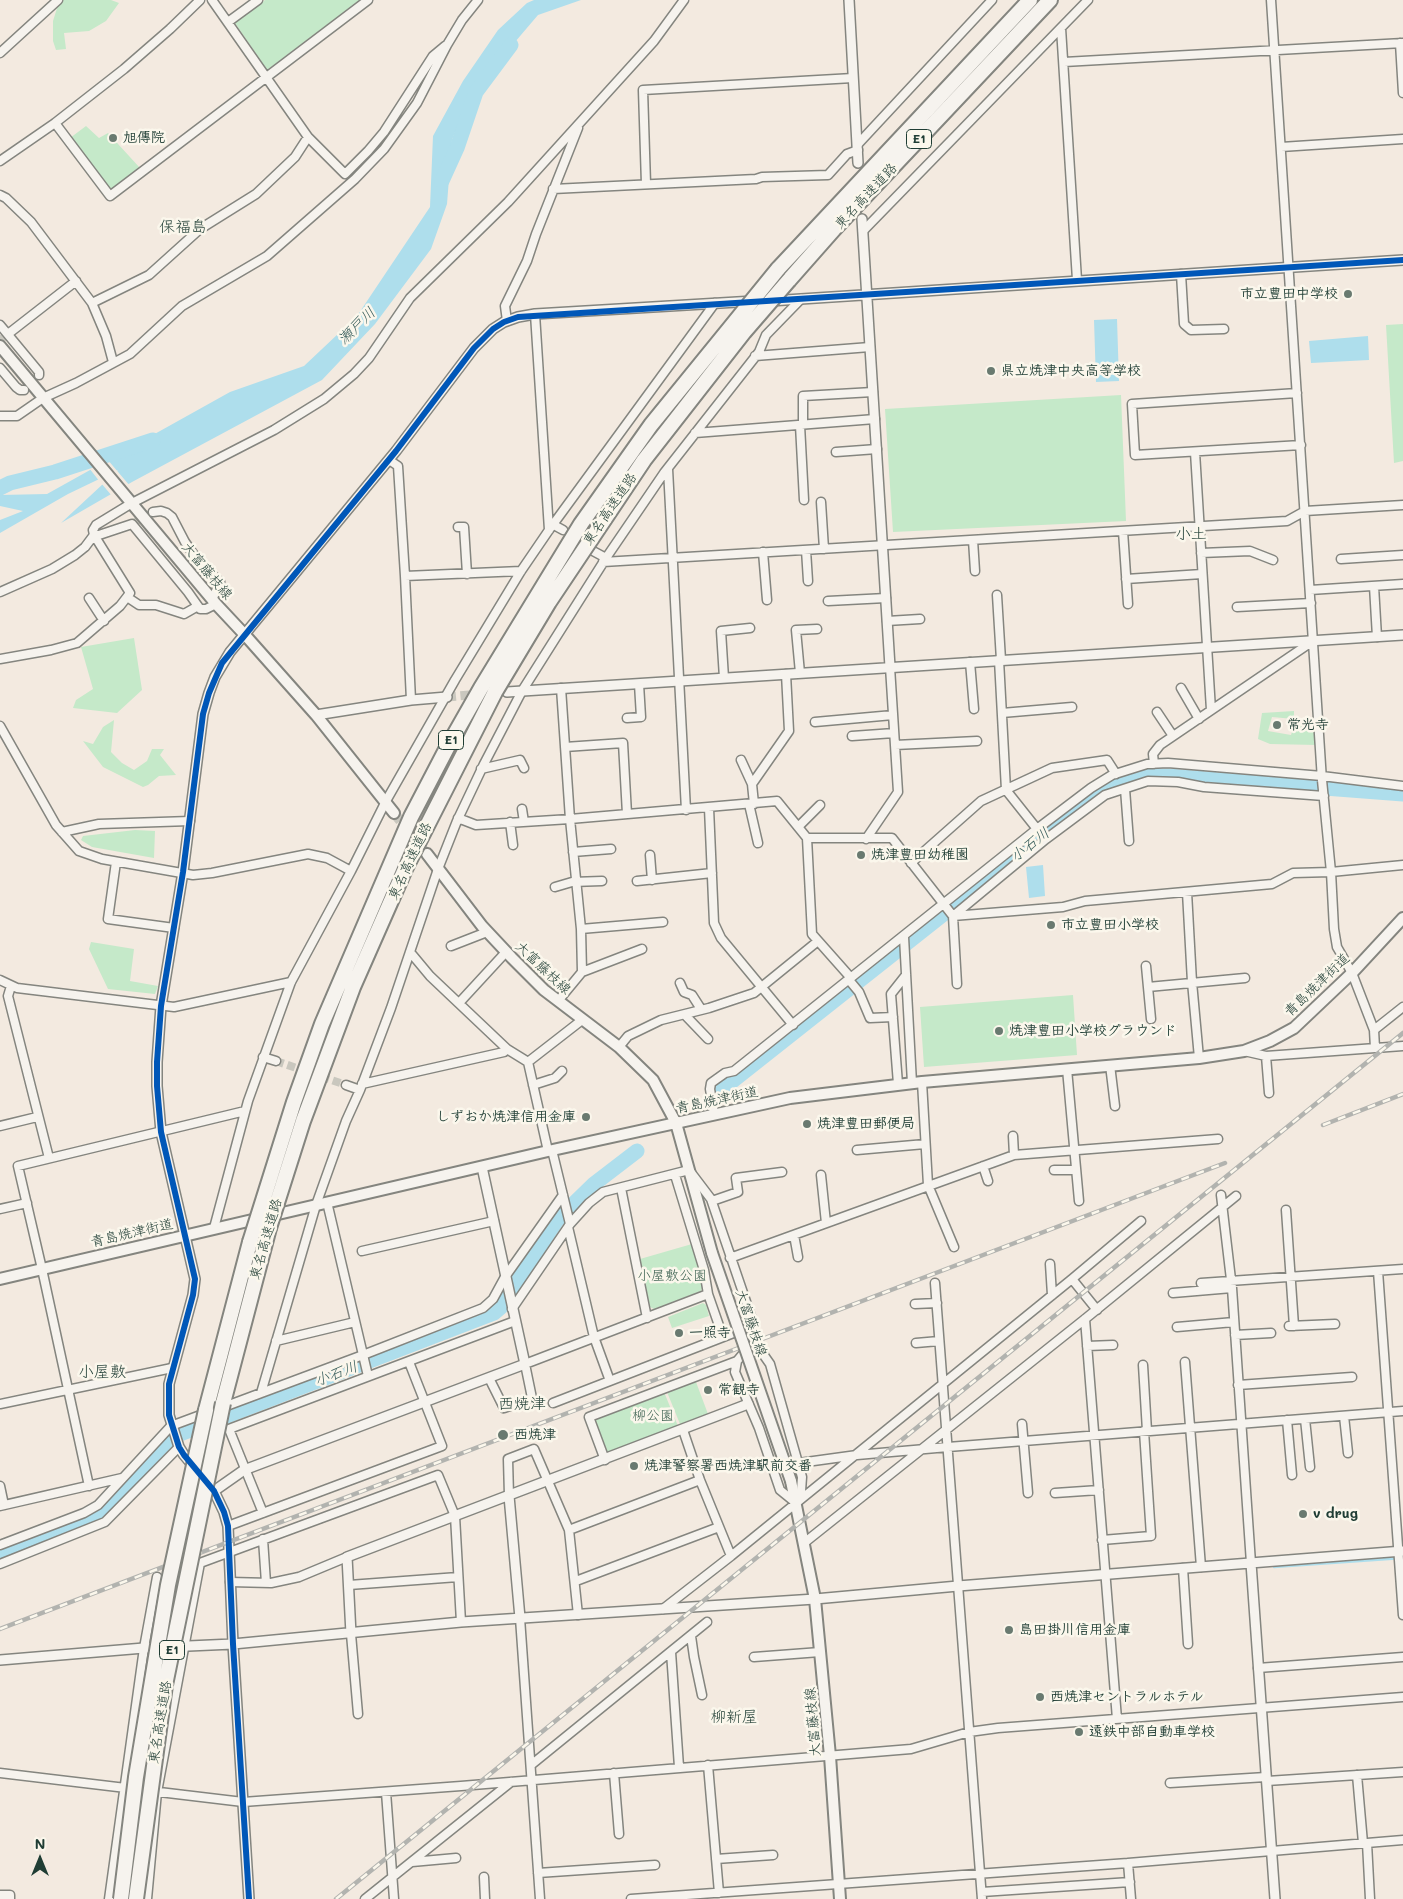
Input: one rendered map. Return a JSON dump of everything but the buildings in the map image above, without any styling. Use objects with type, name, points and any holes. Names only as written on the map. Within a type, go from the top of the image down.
[{"type":"highway","name":"東名高速道路","points":[[121,1899],[136,1777],[185,1501],[206,1410],[250,1242],[294,1102],[322,1024],[411,817],[480,688],[581,524],[651,425],[778,269],[1030,0]]},
{"type":"highway","name":"東名高速道路","points":[[136,1899],[165,1685],[223,1403],[269,1228],[303,1121],[353,987],[409,861],[495,692],[549,602],[644,460],[744,332],[834,229],[1050,0]]},
{"type":"main road","name":"大富藤枝線","points":[[0,346],[214,602],[245,634],[316,715],[394,813]]},
{"type":"main road","name":"大富藤枝線","points":[[427,854],[487,932],[506,952],[544,990],[618,1047],[652,1080],[676,1123],[712,1253],[791,1481],[796,1503],[815,1599],[830,1756],[840,1899]]},
{"type":"main road","name":"青島焼津街道","points":[[0,1279],[550,1150],[790,1098],[917,1082],[1199,1058],[1244,1051],[1270,1041],[1294,1028],[1352,973],[1403,918]]},
{"type":"street","points":[[0,53],[58,0]]},
{"type":"street","points":[[0,161],[55,123],[124,68],[170,29],[200,0]]},
{"type":"street","points":[[212,0],[308,137],[345,174],[384,132],[433,56],[447,45]]},
{"type":"street","points":[[228,22],[258,0]]},
{"type":"street","points":[[55,123],[110,196],[368,0]]},
{"type":"street","points":[[0,416],[18,416],[130,354],[182,306],[267,256],[356,179],[384,149],[417,103],[447,45],[462,20],[478,0]]},
{"type":"street","points":[[0,659],[70,646],[77,643],[120,606],[130,593],[94,535],[93,530],[96,525],[130,501],[274,430],[324,399],[354,374],[369,358],[410,298],[508,202],[654,41],[684,0]]},
{"type":"street","points":[[849,0],[858,163]]},
{"type":"street","points":[[553,189],[828,175],[847,154],[858,147],[992,0]]},
{"type":"street","points":[[863,231],[1088,0]]},
{"type":"street","points":[[1271,0],[1322,778],[1331,872],[1334,929],[1338,946],[1352,973],[1374,1030],[1375,1048]]},
{"type":"street","points":[[1061,28],[1077,280]]},
{"type":"street","points":[[1064,62],[1401,43],[1403,93]]},
{"type":"street","points":[[646,184],[643,90],[853,78]]},
{"type":"street","points":[[507,321],[505,306],[527,261],[580,122]]},
{"type":"street","points":[[92,304],[149,275],[200,229],[256,194],[295,157],[308,137]]},
{"type":"street","points":[[1281,147],[1403,139]]},
{"type":"street","points":[[0,195],[6,198],[31,222],[92,304],[106,336],[113,362]]},
{"type":"street","points":[[862,218],[898,792],[866,839]]},
{"type":"street","points":[[250,1899],[233,1644],[228,1526],[214,1491],[184,1456],[179,1447],[172,1428],[168,1405],[172,1368],[195,1287],[195,1279],[161,1132],[158,1110],[157,1062],[161,1006],[183,872],[203,714],[209,693],[222,663],[389,460],[474,348],[493,329],[518,317],[535,314],[800,300],[1077,280],[1403,260]]},
{"type":"street","points":[[1181,274],[1184,324],[1191,330],[1224,328]]},
{"type":"street","points":[[8,334],[76,281]]},
{"type":"street","points":[[261,1393],[316,1205],[346,1121],[361,1087],[438,869],[458,818],[482,769],[522,691],[604,560],[668,468],[755,356],[766,335],[800,300]]},
{"type":"street","points":[[214,1228],[245,1111],[263,1057],[292,982],[386,801],[521,571],[550,527],[715,303]]},
{"type":"street","points":[[535,314],[550,527]]},
{"type":"street","points":[[0,325],[39,372],[39,375]]},
{"type":"street","points":[[755,356],[870,347]]},
{"type":"street","points":[[0,368],[16,387],[24,390]]},
{"type":"street","points":[[804,500],[801,425],[803,396],[873,392]]},
{"type":"street","points":[[1297,393],[1132,404],[1135,455],[1301,445]]},
{"type":"street","points":[[696,433],[875,419]]},
{"type":"street","points":[[836,452],[877,449]]},
{"type":"street","points":[[1195,452],[1211,710]]},
{"type":"street","points":[[389,460],[398,466],[412,700]]},
{"type":"street","points":[[668,468],[686,810]]},
{"type":"street","points":[[821,502],[824,549]]},
{"type":"street","points":[[594,551],[604,560],[673,558],[1287,521],[1305,511],[1403,505]]},
{"type":"street","points":[[0,592],[60,565],[85,547],[94,535],[104,534],[132,524],[200,609],[206,609],[214,602],[220,582],[199,562],[185,542],[172,517],[167,512],[153,512]]},
{"type":"street","points":[[458,527],[464,527],[467,574]]},
{"type":"street","points":[[550,527],[563,530]]},
{"type":"street","points":[[1123,531],[1128,604]]},
{"type":"street","points":[[973,540],[974,571]]},
{"type":"street","points":[[806,550],[808,581]]},
{"type":"street","points":[[1201,553],[1250,551],[1273,560]]},
{"type":"street","points":[[763,552],[767,600]]},
{"type":"street","points":[[1341,559],[1403,555]]},
{"type":"street","points":[[405,576],[521,571]]},
{"type":"street","points":[[1126,579],[1202,574]]},
{"type":"street","points":[[1310,590],[1403,584]]},
{"type":"street","points":[[1374,586],[1377,637]]},
{"type":"street","points":[[997,595],[1006,790],[1037,829]]},
{"type":"street","points":[[127,597],[139,605],[156,604],[184,614],[198,606]]},
{"type":"street","points":[[89,598],[104,621]]},
{"type":"street","points":[[828,601],[886,598]]},
{"type":"street","points":[[1237,607],[1311,603]]},
{"type":"street","points":[[887,621],[920,620]]},
{"type":"street","points":[[724,678],[721,631],[750,628]]},
{"type":"street","points":[[800,673],[796,630],[817,629]]},
{"type":"street","points":[[507,692],[1403,635]]},
{"type":"street","points":[[1154,764],[1156,749],[1313,641]]},
{"type":"street","points":[[970,662],[974,708]]},
{"type":"street","points":[[752,784],[789,731],[786,674]]},
{"type":"street","points":[[627,718],[642,717],[639,684]]},
{"type":"street","points":[[561,688],[570,819],[581,929],[582,972]]},
{"type":"street","points":[[1182,688],[1199,719]]},
{"type":"street","points":[[316,715],[412,700],[447,697]]},
{"type":"street","points":[[1002,713],[1072,707]]},
{"type":"street","points":[[1157,712],[1173,736]]},
{"type":"street","points":[[815,722],[893,715]]},
{"type":"street","points":[[0,726],[56,825],[79,851],[102,860],[192,875],[212,873],[308,854],[327,858],[351,871]]},
{"type":"street","points":[[852,736],[894,733]]},
{"type":"street","points":[[895,745],[977,741]]},
{"type":"street","points":[[565,747],[623,743],[627,814]]},
{"type":"street","points":[[482,769],[520,760],[524,768]]},
{"type":"street","points":[[741,760],[752,784],[751,804],[758,843]]},
{"type":"street","points":[[911,863],[981,801],[1052,768],[1107,760],[1116,774]]},
{"type":"street","points":[[714,1114],[710,1089],[711,1083],[725,1073],[734,1071],[1037,829],[1091,788],[1116,774],[1147,764],[1168,763],[1403,786]]},
{"type":"street","points":[[953,916],[1046,839],[1105,795],[1148,781],[1324,796]]},
{"type":"street","points":[[1125,789],[1129,841]]},
{"type":"street","points":[[458,818],[476,825],[686,810],[777,801],[807,838],[812,934],[850,979],[870,1018],[893,1017]]},
{"type":"street","points":[[798,827],[820,805]]},
{"type":"street","points":[[709,808],[714,923],[721,938],[793,1025]]},
{"type":"street","points":[[522,809],[524,822]]},
{"type":"street","points":[[62,832],[99,824],[190,822]]},
{"type":"street","points":[[510,822],[513,845]]},
{"type":"street","points":[[807,838],[892,838],[953,916],[957,984]]},
{"type":"street","points":[[573,852],[610,849]]},
{"type":"street","points":[[650,855],[652,880]]},
{"type":"street","points":[[116,862],[108,919],[174,928]]},
{"type":"street","points":[[953,916],[1063,907],[1085,901],[1272,884],[1293,873],[1331,872],[1403,865]]},
{"type":"street","points":[[637,881],[712,873]]},
{"type":"street","points":[[555,887],[576,882],[602,881]]},
{"type":"street","points":[[1186,892],[1199,1058]]},
{"type":"street","points":[[581,929],[663,922]]},
{"type":"street","points":[[452,946],[487,932]]},
{"type":"street","points":[[904,937],[917,1082],[926,1144],[928,1185],[954,1247]]},
{"type":"street","points":[[618,1047],[628,1036],[661,1020],[685,1015],[754,993],[818,941]]},
{"type":"street","points":[[558,1001],[582,972],[642,949]]},
{"type":"street","points":[[410,952],[430,976],[507,1049],[528,1062],[564,1198],[594,1337],[610,1381]]},
{"type":"street","points":[[459,1003],[506,952]]},
{"type":"street","points":[[1146,966],[1151,1019]]},
{"type":"street","points":[[898,1084],[891,994],[906,975]]},
{"type":"street","points":[[1148,987],[1245,978]]},
{"type":"street","points":[[0,980],[11,986],[174,1007],[292,982]]},
{"type":"street","points":[[680,983],[684,992],[692,995],[700,1010]]},
{"type":"street","points":[[11,986],[8,996],[37,1117],[49,1158]]},
{"type":"street","points":[[1374,1030],[1403,1007]]},
{"type":"street","points":[[685,1015],[708,1039]]},
{"type":"street","points":[[528,1062],[582,1020]]},
{"type":"street","points":[[1244,1051],[1266,1056],[1403,1046]]},
{"type":"street","points":[[346,1085],[361,1087],[504,1052],[507,1049]]},
{"type":"street","points":[[1266,1056],[1269,1093]]},
{"type":"street","points":[[263,1057],[276,1061]]},
{"type":"street","points":[[1110,1066],[1115,1106]]},
{"type":"street","points":[[1068,1069],[1078,1201]]},
{"type":"street","points":[[533,1085],[555,1078],[562,1071]]},
{"type":"street","points":[[88,1486],[18,1166],[245,1111]]},
{"type":"street","points":[[0,1126],[37,1117]]},
{"type":"street","points":[[1012,1136],[1014,1155]]},
{"type":"street","points":[[730,1258],[1014,1155],[1218,1139]]},
{"type":"street","points":[[857,1150],[926,1144]]},
{"type":"street","points":[[983,1166],[988,1181]]},
{"type":"street","points":[[482,1167],[532,1398],[504,1408],[489,1378]]},
{"type":"street","points":[[512,1309],[569,1223],[603,1192],[689,1170],[712,1201],[754,1325],[553,1403]]},
{"type":"street","points":[[1054,1170],[1076,1170]]},
{"type":"street","points":[[712,1201],[738,1192],[736,1178],[782,1172]]},
{"type":"street","points":[[675,1175],[704,1270],[708,1294],[723,1338]]},
{"type":"street","points":[[821,1175],[826,1223]]},
{"type":"street","points":[[621,1188],[648,1318]]},
{"type":"street","points":[[1221,1195],[1234,1322],[1276,1899]]},
{"type":"street","points":[[804,1543],[1085,1320],[1236,1196]]},
{"type":"street","points":[[0,1545],[84,1513],[98,1505],[172,1428],[483,1308],[493,1299],[505,1277],[564,1198]]},
{"type":"street","points":[[327,1202],[368,1376]]},
{"type":"street","points":[[0,1209],[27,1203]]},
{"type":"street","points":[[1286,1210],[1291,1278],[1291,1326],[1334,1324]]},
{"type":"street","points":[[362,1251],[494,1221]]},
{"type":"street","points":[[663,1609],[857,1455],[1142,1221]]},
{"type":"street","points":[[794,1235],[798,1257]]},
{"type":"street","points":[[1050,1264],[1052,1295]]},
{"type":"street","points":[[1173,1293],[1231,1284],[1403,1269]]},
{"type":"street","points":[[1378,1271],[1388,1413],[1399,1502],[1403,1615]]},
{"type":"street","points":[[1072,1279],[1097,1310]]},
{"type":"street","points":[[935,1283],[982,1896],[1130,1882]]},
{"type":"street","points":[[1202,1283],[1231,1284]]},
{"type":"street","points":[[214,1491],[244,1470],[708,1294]]},
{"type":"street","points":[[914,1304],[936,1303]]},
{"type":"street","points":[[1085,1320],[1117,1719]]},
{"type":"street","points":[[263,1513],[244,1470],[230,1429],[515,1321]]},
{"type":"street","points":[[276,1341],[356,1322]]},
{"type":"street","points":[[1177,1326],[1234,1322]]},
{"type":"street","points":[[1235,1335],[1270,1333]]},
{"type":"street","points":[[916,1343],[939,1341]]},
{"type":"street","points":[[1087,1346],[1112,1345]]},
{"type":"street","points":[[605,1460],[589,1417],[737,1361],[742,1355],[754,1352],[763,1354],[767,1359],[777,1387],[799,1463],[803,1484],[796,1503]]},
{"type":"street","points":[[737,1361],[735,1372],[762,1437],[780,1490],[796,1503]]},
{"type":"street","points":[[228,1526],[442,1446],[409,1362]]},
{"type":"street","points":[[1185,1362],[1201,1567]]},
{"type":"street","points":[[1102,1540],[1151,1536],[1143,1365]]},
{"type":"street","points":[[0,1404],[172,1368]]},
{"type":"street","points":[[1238,1385],[1352,1377]]},
{"type":"street","points":[[230,1582],[266,1583],[300,1577],[347,1557],[748,1404]]},
{"type":"street","points":[[799,1463],[857,1455],[948,1447],[1305,1418],[1403,1412]]},
{"type":"street","points":[[1344,1416],[1348,1453]]},
{"type":"street","points":[[1305,1418],[1310,1467]]},
{"type":"street","points":[[1287,1420],[1292,1475]]},
{"type":"street","points":[[1022,1424],[1028,1493]]},
{"type":"street","points":[[683,1430],[700,1480],[731,1556]]},
{"type":"street","points":[[0,1564],[105,1522],[179,1447]]},
{"type":"street","points":[[540,1899],[520,1618],[509,1496],[508,1458],[534,1449],[549,1481],[569,1530],[576,1581],[578,1615]]},
{"type":"street","points":[[147,1899],[157,1792],[183,1645],[200,1563],[438,1475],[455,1516],[461,1622]]},
{"type":"street","points":[[0,1486],[2,1505],[123,1478]]},
{"type":"street","points":[[569,1530],[700,1480]]},
{"type":"street","points":[[1055,1493],[1099,1490]]},
{"type":"street","points":[[576,1581],[719,1527]]},
{"type":"street","points":[[263,1539],[266,1583]]},
{"type":"street","points":[[0,1660],[183,1645],[233,1644],[461,1622],[815,1599],[1401,1551]]},
{"type":"street","points":[[347,1557],[358,1714]]},
{"type":"street","points":[[1183,1568],[1188,1644]]},
{"type":"street","points":[[349,1585],[458,1577]]},
{"type":"street","points":[[109,1899],[123,1788],[144,1648],[157,1578]]},
{"type":"street","points":[[531,1765],[708,1622]]},
{"type":"street","points":[[691,1636],[702,1695]]},
{"type":"street","points":[[671,1652],[678,1767]]},
{"type":"street","points":[[754,1657],[820,1652]]},
{"type":"street","points":[[1258,1668],[1403,1657]]},
{"type":"street","points":[[0,1773],[243,1802],[911,1750],[969,1732],[1025,1725],[1261,1706],[1403,1697]]},
{"type":"street","points":[[708,1765],[719,1893]]},
{"type":"street","points":[[1170,1783],[1403,1772]]},
{"type":"street","points":[[614,1773],[619,1834]]},
{"type":"street","points":[[1357,1775],[1370,1899]]},
{"type":"street","points":[[365,1899],[511,1782]]},
{"type":"street","points":[[386,1792],[394,1899]]},
{"type":"street","points":[[631,1899],[688,1897],[719,1893],[1128,1863],[1403,1840]]},
{"type":"street","points":[[716,1859],[773,1855]]},
{"type":"street","points":[[412,1862],[456,1858]]},
{"type":"street","points":[[1128,1863],[1131,1899]]},
{"type":"street","points":[[538,1873],[654,1865]]},
{"type":"street","points":[[484,1877],[484,1899]]},
{"type":"street","points":[[0,1895],[10,1895],[10,1899]]},
{"type":"green space","points":[[63,0],[111,0],[119,3],[106,21],[89,31],[64,33],[66,49],[56,50],[53,41],[53,21],[58,5]]},
{"type":"green space","points":[[265,0],[360,0],[267,70],[235,23]]},
{"type":"green space","points":[[86,126],[99,138],[108,133],[140,168],[110,192],[70,138]]},
{"type":"green space","points":[[1403,324],[1403,461],[1394,463],[1386,325]]},
{"type":"green space","points":[[1121,395],[1126,521],[893,532],[885,409]]},
{"type":"green space","points":[[134,638],[142,690],[117,713],[73,708],[76,700],[93,689],[81,647]]},
{"type":"green space","points":[[1294,711],[1294,719],[1272,717],[1268,731],[1291,735],[1294,725],[1313,726],[1317,745],[1270,744],[1258,739],[1262,713]]},
{"type":"green space","points":[[114,720],[111,752],[122,763],[134,770],[147,761],[152,749],[164,749],[160,755],[176,775],[159,776],[143,787],[103,767],[83,741],[93,744],[103,727]]},
{"type":"green space","points":[[135,830],[155,831],[154,858],[92,847],[81,840],[83,836]]},
{"type":"green space","points":[[91,942],[134,949],[130,981],[158,986],[155,994],[108,989],[89,949]]},
{"type":"green space","name":"焼津豊田小学校グラウンド","points":[[1073,995],[1077,1055],[924,1067],[920,1007]]},
{"type":"green space","name":"小屋敷公園","points":[[692,1244],[701,1268],[703,1286],[701,1291],[654,1309],[650,1307],[640,1259]]},
{"type":"green space","points":[[703,1303],[706,1305],[709,1316],[672,1328],[668,1317]]},
{"type":"green space","points":[[696,1382],[708,1414],[680,1424],[667,1392]]},
{"type":"green space","name":"柳公園","points":[[664,1392],[678,1426],[608,1453],[604,1449],[594,1422],[597,1418]]},
{"type":"water","points":[[534,0],[581,0],[538,15],[469,96],[452,140],[447,204],[431,249],[375,324],[322,380],[132,482],[61,523],[118,470],[68,494],[0,533],[0,520],[23,511],[0,506],[0,495],[47,494],[230,392],[304,366],[357,316],[430,207],[433,136],[463,81],[498,30],[527,3]]},
{"type":"water","points":[[1117,319],[1119,381],[1096,382],[1094,320]]},
{"type":"water","points":[[1368,336],[1369,360],[1311,363],[1309,341]]},
{"type":"water","points":[[1043,865],[1045,896],[1029,898],[1026,867]]},
{"type":"pier","points":[[107,459],[130,486],[112,496],[101,483],[107,478],[100,482],[89,468]]},
{"type":"waterway","name":"瀬戸川","points":[[442,181],[457,148],[476,92],[511,45]]},
{"type":"waterway","name":"瀬戸川","points":[[0,488],[10,483],[55,472],[153,440]]},
{"type":"waterway","name":"小石川","points":[[721,1090],[1080,806],[1118,783],[1143,776],[1168,776],[1403,794]]},
{"type":"waterway","name":"小石川","points":[[0,1551],[98,1513],[164,1444],[180,1434],[494,1313],[501,1307],[557,1220],[594,1184],[637,1151]]},
{"type":"waterway","points":[[1274,1567],[1403,1558]]},
{"type":"tunnel","points":[[0,340],[8,334]]},
{"type":"tunnel","points":[[132,524],[153,512]]},
{"type":"tunnel","points":[[447,697],[479,694]]},
{"type":"tunnel","points":[[394,813],[427,854]]},
{"type":"tunnel","points":[[276,1061],[346,1085]]},
{"type":"railway","points":[[336,1899],[1403,1033]]},
{"type":"railway","points":[[1323,1125],[1403,1094]]},
{"type":"railway","points":[[0,1629],[1225,1163]]},
{"type":"cycle path","points":[[249,1899],[233,1644],[228,1526],[214,1491],[179,1447],[169,1415],[169,1384],[193,1295],[195,1279],[161,1132],[157,1086],[161,1006],[183,872],[203,714],[209,693],[222,663],[396,451],[474,348],[493,329],[504,322],[518,317],[1403,260]]},
{"type":"place","name":"旭傳院","points":[[113,138]]},
{"type":"place","name":"市立豊田中学校","points":[[1348,294]]},
{"type":"place","name":"県立焼津中央高等学校","points":[[991,371]]},
{"type":"place","name":"常光寺","points":[[1277,725]]},
{"type":"place","name":"焼津豊田幼稚園","points":[[861,855]]},
{"type":"place","name":"市立豊田小学校","points":[[1051,925]]},
{"type":"place","name":"焼津豊田小学校グラウンド","points":[[999,1031]]},
{"type":"place","name":"しずおか焼津信用金庫","points":[[586,1117]]},
{"type":"place","name":"焼津豊田郵便局","points":[[807,1124]]},
{"type":"place","name":"一照寺","points":[[679,1333]]},
{"type":"place","name":"常観寺","points":[[708,1390]]},
{"type":"place","name":"西焼津","points":[[503,1435]]},
{"type":"place","name":"焼津警察署西焼津駅前交番","points":[[634,1466]]},
{"type":"place","name":"v drug","points":[[1303,1514]]},
{"type":"place","name":"島田掛川信用金庫","points":[[1009,1630]]},
{"type":"place","name":"西焼津セントラルホテル","points":[[1040,1697]]},
{"type":"place","name":"遠鉄中部自動車学校","points":[[1079,1732]]},
{"type":"district","name":"保福島","points":[[183,227]]},
{"type":"district","name":"小土","points":[[1191,534]]},
{"type":"district","name":"小屋敷","points":[[102,1372]]},
{"type":"district","name":"西焼津","points":[[522,1404]]},
{"type":"district","name":"柳新屋","points":[[734,1717]]}]
